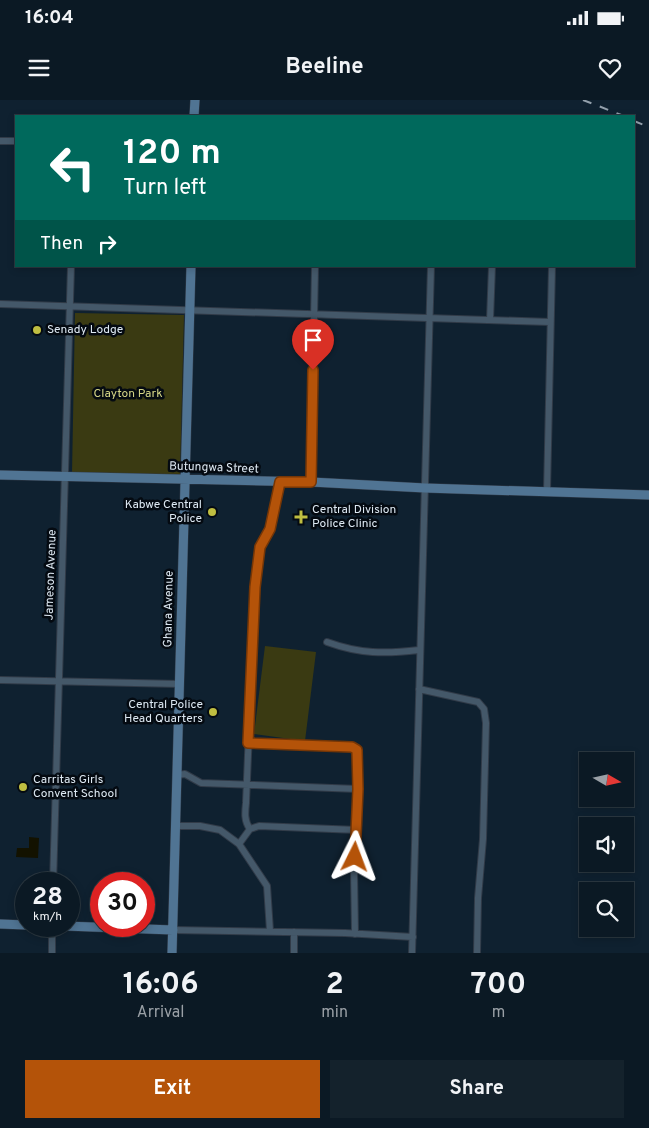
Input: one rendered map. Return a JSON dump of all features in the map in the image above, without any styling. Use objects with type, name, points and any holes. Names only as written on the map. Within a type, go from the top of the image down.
[{"type":"main road","points":[[194,100],[194,115]]},
{"type":"main road","name":"Ghana Avenue","points":[[172,953],[191,267]]},
{"type":"main road","name":"Butungwa Street","points":[[0,475],[311,482],[649,496]]},
{"type":"main road","points":[[0,924],[15,925]]},
{"type":"main road","points":[[80,927],[173,930]]},
{"type":"street","points":[[0,141],[15,141]]},
{"type":"street","name":"Jameson Avenue","points":[[54,872],[71,267]]},
{"type":"street","points":[[311,482],[314,267]]},
{"type":"street","points":[[412,953],[431,267]]},
{"type":"street","points":[[490,320],[492,267]]},
{"type":"street","points":[[547,491],[552,267]]},
{"type":"street","points":[[0,304],[550,322]]},
{"type":"street","points":[[250,829],[245,818],[255,587],[260,547],[270,529],[280,482]]},
{"type":"street","points":[[327,642],[358,652],[419,650]]},
{"type":"street","points":[[0,680],[180,684]]},
{"type":"street","points":[[419,688],[478,702],[484,709],[486,723],[483,839],[478,898],[477,953]]},
{"type":"street","points":[[248,743],[355,748],[358,753],[357,830],[354,870],[355,934]]},
{"type":"street","points":[[177,775],[185,774],[201,783],[358,789]]},
{"type":"street","points":[[176,826],[200,826],[220,830],[240,844],[267,886],[270,931]]},
{"type":"street","points":[[240,844],[250,829],[259,826],[357,830]]},
{"type":"street","points":[[173,930],[270,931],[413,938]]},
{"type":"street","points":[[294,932],[294,953]]},
{"type":"street","points":[[52,937],[52,953]]},
{"type":"green space","name":"Clayton Park","points":[[75,313],[184,315],[180,475],[72,473]]},
{"type":"green space","points":[[265,646],[316,652],[305,741],[254,734]]},
{"type":"shaded area","points":[[29,837],[39,838],[38,858],[16,857],[17,848],[29,848]]},
{"type":"railway","points":[[583,100],[621,115]]},
{"type":"railway","points":[[635,121],[649,127]]},
{"type":"place","name":"Senady Lodge","points":[[37,330]]},
{"type":"place","name":"Kabwe Central Police","points":[[212,512]]},
{"type":"place","name":"Central Division Police Clinic","points":[[301,517]]},
{"type":"place","name":"Central Police Head Quarters","points":[[213,712]]},
{"type":"place","name":"Carritas Girls Convent School","points":[[23,787]]},
{"type":"route","points":[[313,370],[311,482],[280,482],[270,529],[260,547],[255,587],[248,743],[352,747],[357,750],[358,789],[355,857]]}]
